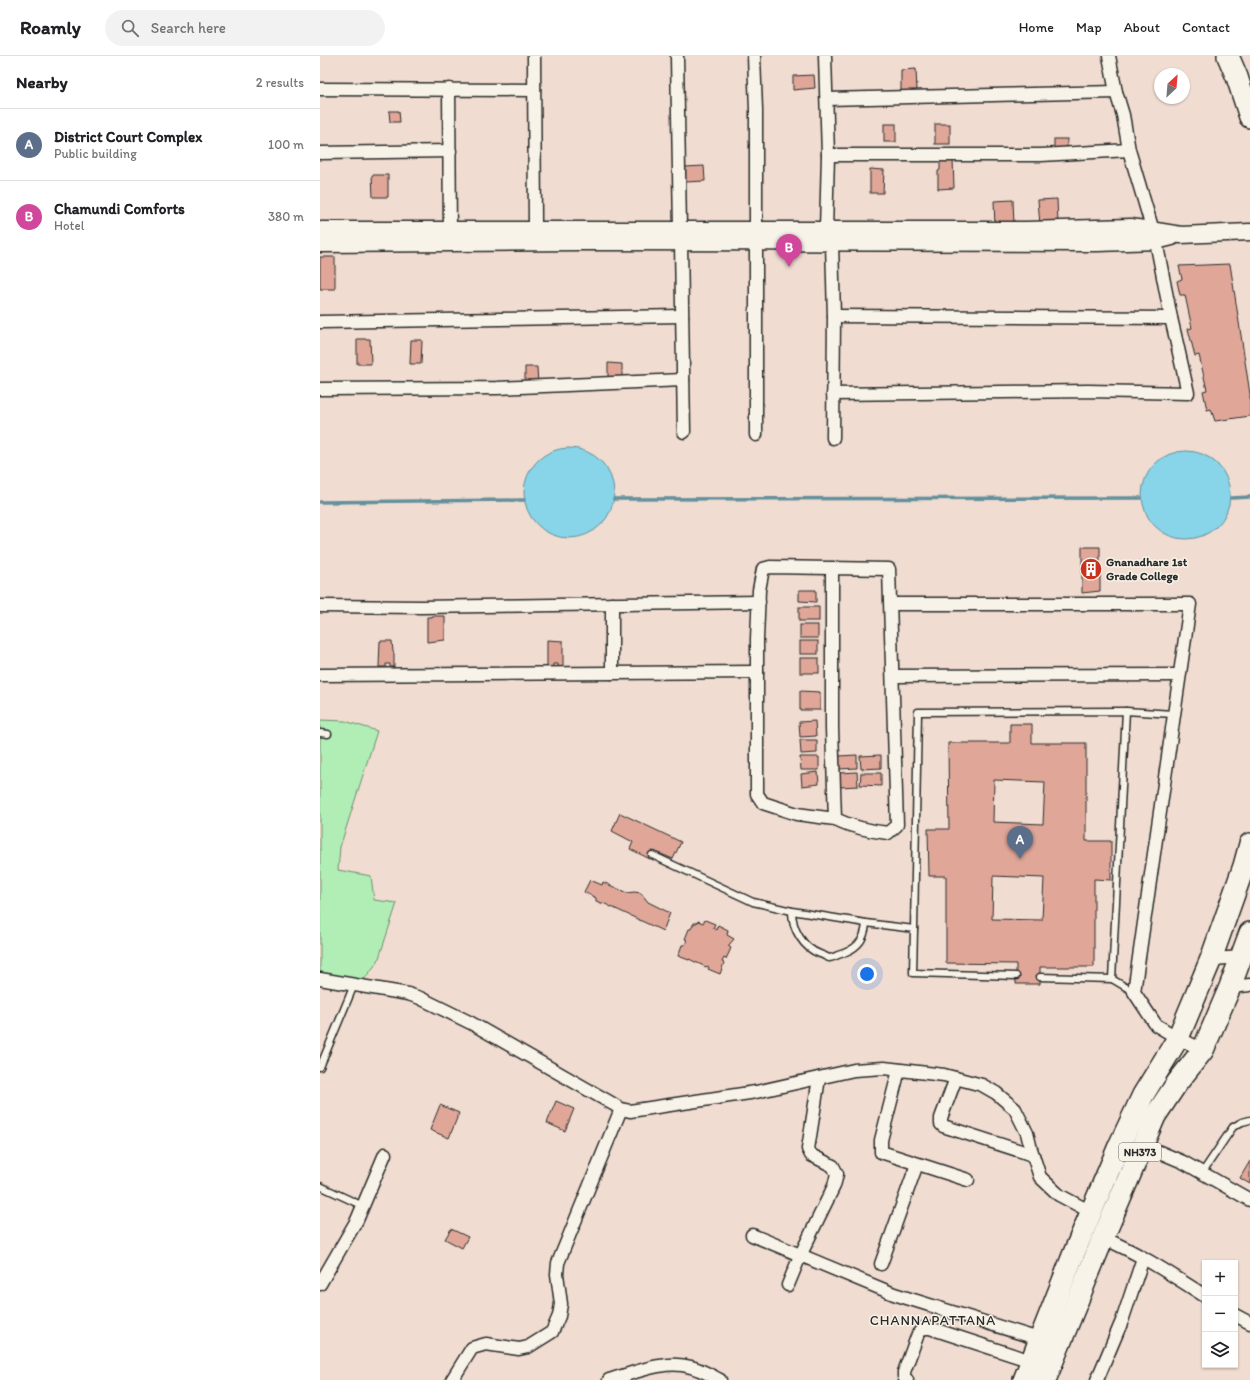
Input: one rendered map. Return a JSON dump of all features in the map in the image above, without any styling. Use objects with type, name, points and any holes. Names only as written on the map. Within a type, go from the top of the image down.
[{"type":"highway","points":[[1228,56],[1237,77],[1250,117]]},
{"type":"highway","name":"NH373","points":[[1028,1371],[1039,1339],[1119,1146],[1143,1095],[1178,1038],[1211,958],[1244,866],[1250,844]]},
{"type":"highway","name":"NH373","points":[[1045,1380],[1106,1230],[1155,1116],[1177,1083],[1203,1050],[1230,987],[1246,957],[1250,933]]},
{"type":"highway","points":[[1091,1212],[1106,1230]]},
{"type":"street","points":[[534,56],[535,229]]},
{"type":"street","points":[[678,56],[684,432]]},
{"type":"street","points":[[754,56],[756,110],[756,435]]},
{"type":"street","points":[[825,56],[829,236],[834,316],[832,438]]},
{"type":"street","points":[[833,394],[1088,391],[1188,393],[1170,318],[1155,236],[1129,150],[1123,115],[1116,92],[1109,56]]},
{"type":"street","points":[[320,89],[534,90]]},
{"type":"street","points":[[449,89],[450,236]]},
{"type":"street","points":[[827,99],[1116,92]]},
{"type":"street","points":[[828,155],[1041,155],[1129,150]]},
{"type":"street","points":[[320,153],[450,152]]},
{"type":"street","points":[[320,230],[450,236],[829,236],[1131,227],[1155,236],[1250,232]]},
{"type":"street","points":[[320,244],[535,229],[680,236]]},
{"type":"street","points":[[320,322],[682,316]]},
{"type":"street","points":[[834,316],[1170,318]]},
{"type":"street","points":[[320,389],[498,388],[683,380]]},
{"type":"street","points":[[770,567],[832,568],[889,569],[897,825],[888,833],[846,824],[835,819],[797,814],[763,803],[757,794],[759,590],[763,570],[770,567]]},
{"type":"street","points":[[832,568],[832,728],[835,819]]},
{"type":"street","points":[[320,606],[421,607],[759,602]]},
{"type":"street","points":[[612,604],[612,673]]},
{"type":"street","points":[[891,604],[1190,604],[1134,992],[1156,1025],[1203,1050]]},
{"type":"street","points":[[320,675],[757,672]]},
{"type":"street","points":[[893,676],[1179,675]]},
{"type":"street","points":[[1211,958],[1246,957]]},
{"type":"street","points":[[320,979],[408,994],[420,998],[472,1023],[621,1109],[630,1111],[756,1092],[854,1070],[884,1068],[944,1075],[982,1085],[996,1093],[1015,1109],[1027,1132],[1040,1177],[1059,1195],[1091,1212]]},
{"type":"street","points":[[1230,987],[1250,985]]},
{"type":"street","points":[[899,1070],[881,1140],[881,1152],[968,1180]]},
{"type":"street","points":[[788,1285],[800,1256],[834,1186],[837,1174],[833,1166],[811,1155],[808,1149],[819,1078]]},
{"type":"street","points":[[956,1078],[941,1118],[941,1124],[943,1126],[1033,1155]]},
{"type":"street","points":[[452,1380],[472,1348],[486,1344],[519,1349],[528,1346],[552,1332],[559,1316],[561,1304],[557,1274],[558,1263],[621,1109]]},
{"type":"street","points":[[1143,1145],[1183,1162],[1250,1200]]},
{"type":"street","points":[[320,1284],[357,1220],[385,1154]]},
{"type":"street","points":[[881,1264],[917,1164]]},
{"type":"street","points":[[1106,1230],[1118,1244],[1202,1294]]},
{"type":"street","points":[[752,1235],[894,1294],[1039,1339]]},
{"type":"street","points":[[1097,1380],[1122,1321],[1143,1258]]},
{"type":"street","points":[[1238,1316],[1250,1323]]},
{"type":"street","points":[[907,1380],[904,1377],[904,1372],[918,1334],[923,1328],[930,1328],[1028,1371]]},
{"type":"street","points":[[609,1380],[657,1367],[673,1365],[696,1368],[720,1380]]},
{"type":"lane","points":[[1112,979],[1126,711]]},
{"type":"lane","points":[[1016,976],[913,973],[918,712],[1126,711],[1173,714]]},
{"type":"lane","points":[[320,733],[328,734]]},
{"type":"lane","points":[[652,855],[753,902],[792,911],[914,929]]},
{"type":"lane","points":[[792,911],[792,922],[799,936],[812,951],[829,958],[845,953],[857,946],[866,932],[866,923]]},
{"type":"lane","points":[[1040,977],[1112,979],[1134,992]]},
{"type":"lane","points":[[320,1067],[354,985]]},
{"type":"lane","points":[[1202,1173],[1233,1127],[1250,1120]]},
{"type":"lane","points":[[320,1186],[363,1206]]},
{"type":"green space","points":[[320,720],[345,721],[377,731],[340,847],[338,870],[371,876],[374,900],[397,903],[378,961],[363,981],[320,974]]},
{"type":"water","points":[[569,448],[586,451],[601,461],[611,476],[614,493],[611,510],[601,525],[586,535],[569,538],[552,535],[537,525],[527,510],[524,493],[527,476],[537,461],[552,451]]},
{"type":"water","points":[[1177,451],[1195,451],[1211,458],[1223,470],[1230,486],[1230,504],[1223,520],[1211,532],[1195,539],[1177,539],[1161,532],[1149,520],[1142,504],[1142,486],[1149,470],[1161,458]]},
{"type":"building","points":[[916,69],[917,91],[901,92],[901,70]]},
{"type":"building","points":[[814,75],[815,88],[793,90],[793,76]]},
{"type":"building","points":[[389,111],[399,111],[400,122],[390,122]]},
{"type":"building","points":[[884,124],[896,124],[896,142],[884,142]]},
{"type":"building","points":[[935,124],[950,124],[950,144],[935,144]]},
{"type":"building","points":[[1054,139],[1067,139],[1067,150],[1054,150]]},
{"type":"building","points":[[953,159],[954,188],[938,189],[938,171],[940,170],[940,160]]},
{"type":"building","points":[[704,166],[705,181],[685,182],[685,167]]},
{"type":"building","points":[[870,169],[884,170],[883,193],[870,193]]},
{"type":"building","points":[[372,175],[388,175],[388,197],[373,197]]},
{"type":"building","points":[[1057,199],[1058,225],[1040,225],[1038,200]]},
{"type":"building","points":[[1013,200],[1014,226],[995,227],[994,201]]},
{"type":"building","points":[[320,257],[335,257],[335,289],[320,289]]},
{"type":"building","points":[[1230,264],[1250,394],[1250,416],[1215,421],[1211,409],[1207,410],[1203,391],[1207,390],[1199,355],[1195,356],[1188,329],[1192,328],[1185,295],[1180,295],[1177,281],[1182,279],[1179,266]]},
{"type":"building","points":[[357,339],[370,339],[371,364],[357,364]]},
{"type":"building","points":[[411,340],[422,340],[421,364],[410,364]]},
{"type":"building","points":[[608,363],[622,364],[622,380],[608,379]]},
{"type":"building","points":[[525,367],[537,367],[538,384],[525,384]]},
{"type":"building","name":"Gnanadhare 1st Grade College","points":[[1082,547],[1100,547],[1100,591],[1082,593]]},
{"type":"building","points":[[799,590],[816,590],[816,602],[799,601]]},
{"type":"building","points":[[799,607],[819,607],[819,621],[799,621]]},
{"type":"building","points":[[445,616],[445,640],[427,642],[427,617]]},
{"type":"building","points":[[800,625],[818,625],[818,638],[800,638]]},
{"type":"building","points":[[547,640],[563,641],[563,667],[558,667],[558,664],[553,664],[553,667],[547,667]]},
{"type":"building","points":[[380,641],[392,641],[394,667],[390,667],[390,664],[386,664],[386,667],[379,667]]},
{"type":"building","points":[[800,641],[818,641],[818,654],[800,654]]},
{"type":"building","points":[[800,658],[819,658],[819,673],[800,673]]},
{"type":"building","points":[[800,691],[820,692],[820,710],[800,710]]},
{"type":"building","points":[[815,721],[816,736],[800,737],[799,722]]},
{"type":"building","points":[[1010,724],[1032,724],[1032,743],[1086,743],[1086,841],[1111,841],[1111,880],[1094,879],[1094,967],[1040,967],[1040,984],[1016,984],[1016,964],[946,963],[946,876],[929,876],[928,829],[949,829],[948,743],[1010,743]],"holes":[[[994,780],[1045,782],[1043,824],[993,822]],[[993,876],[1044,878],[1042,920],[992,919]]]},
{"type":"building","points":[[800,740],[817,740],[817,753],[801,754]]},
{"type":"building","points":[[857,755],[857,768],[839,769],[839,756]]},
{"type":"building","points":[[881,755],[881,768],[861,769],[860,756]]},
{"type":"building","points":[[800,757],[819,757],[819,770],[801,770]]},
{"type":"building","points":[[818,772],[819,784],[802,786],[801,774]]},
{"type":"building","points":[[857,772],[858,786],[840,787],[840,773]]},
{"type":"building","points":[[861,773],[881,773],[881,786],[860,785]]},
{"type":"building","points":[[620,813],[681,842],[673,859],[654,851],[650,859],[630,849],[633,842],[612,831]]},
{"type":"building","points":[[590,880],[602,885],[603,882],[627,893],[641,893],[648,902],[670,913],[663,931],[596,901],[596,898],[584,892]]},
{"type":"building","points":[[705,920],[715,924],[713,928],[716,930],[718,925],[728,930],[727,935],[734,939],[728,946],[731,948],[726,959],[724,958],[722,962],[724,963],[720,974],[708,969],[709,967],[707,966],[706,967],[689,959],[678,956],[682,945],[685,945],[687,940],[685,939],[689,929],[691,929],[694,923],[697,923],[698,921],[703,923]]},
{"type":"building","points":[[556,1101],[574,1109],[565,1131],[547,1123]]},
{"type":"building","points":[[440,1105],[459,1113],[449,1138],[430,1130]]},
{"type":"building","points":[[1250,1161],[1250,1184],[1240,1178]]},
{"type":"building","points":[[451,1229],[468,1237],[462,1248],[445,1239]]},
{"type":"waterway","points":[[1231,498],[1250,497]]},
{"type":"waterway","points":[[614,499],[1141,498]]},
{"type":"waterway","points":[[320,502],[524,500]]},
{"type":"place","name":"Chamundi Comforts","points":[[789,267]]},
{"type":"place","name":"Gnanadhare 1st Grade College","points":[[1091,569]]},
{"type":"place","name":"District Court Complex","points":[[1020,859]]},
{"type":"district","name":"CHANNAPATTANA","points":[[933,1320]]}]
